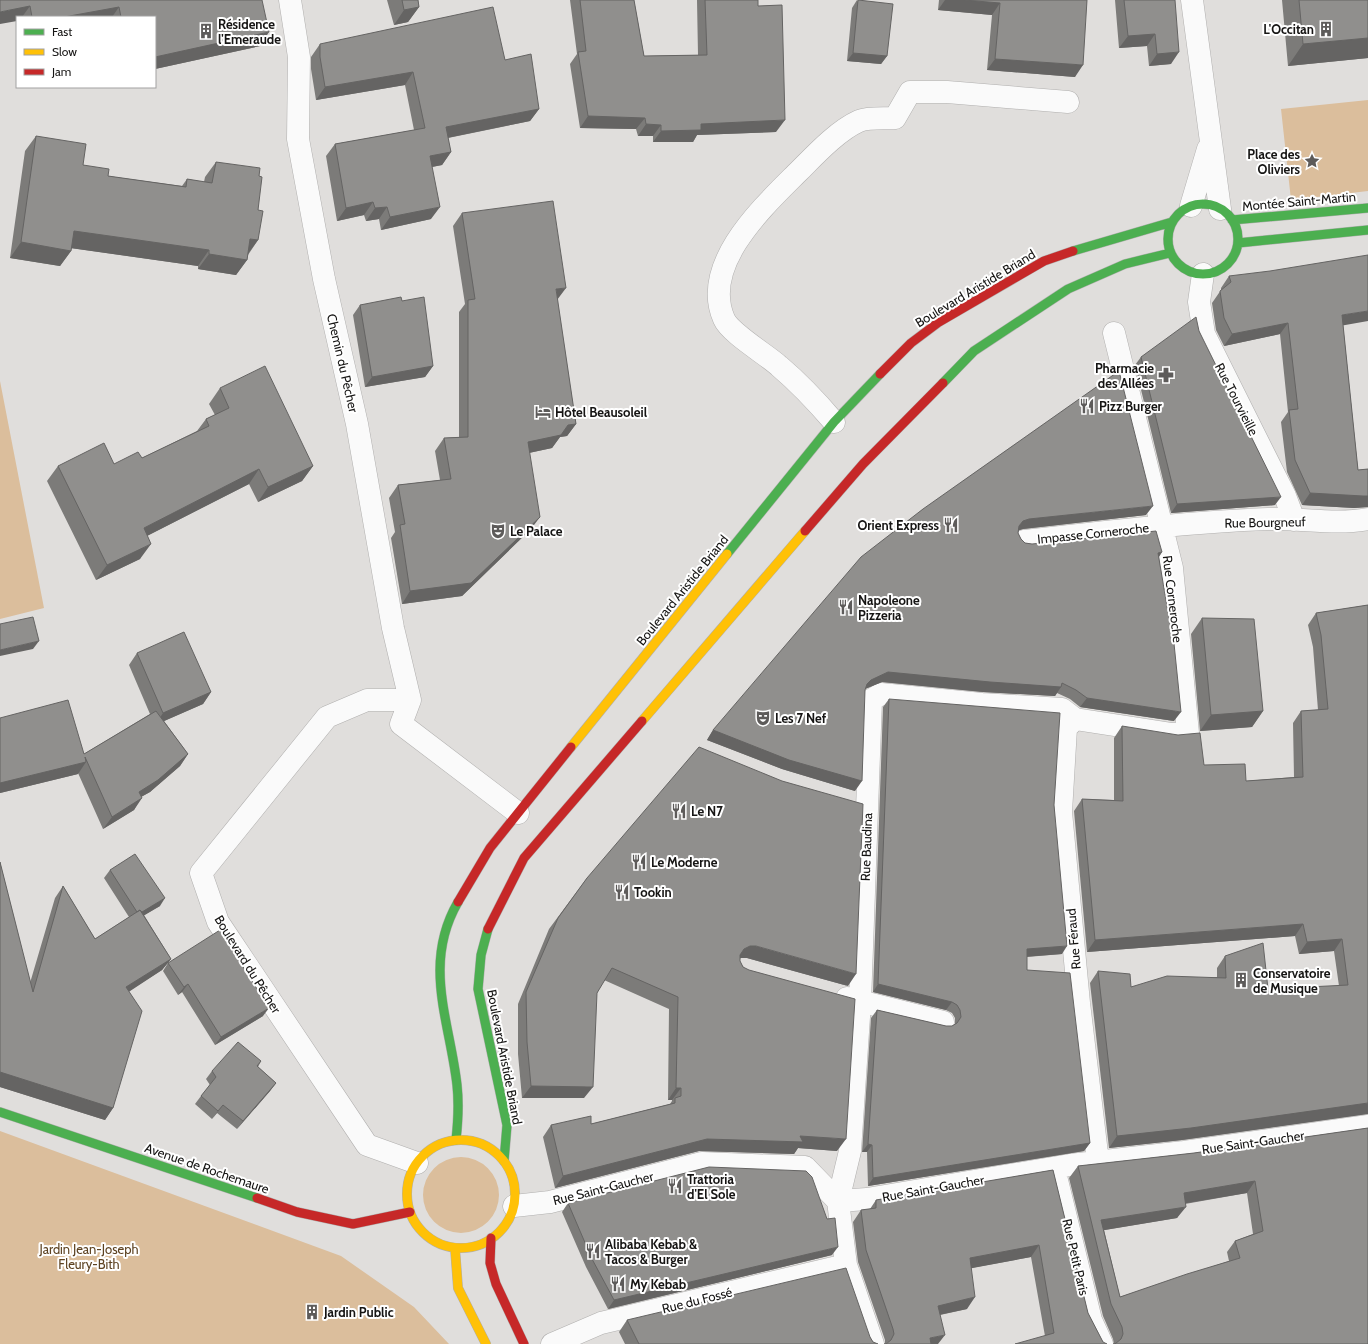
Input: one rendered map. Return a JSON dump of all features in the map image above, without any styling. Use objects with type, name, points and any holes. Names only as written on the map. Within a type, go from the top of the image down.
[{"type":"main road","points":[[1201,204],[1226,215],[1237,231],[1238,243],[1234,255],[1226,265],[1215,271],[1203,274],[1190,272],[1178,264],[1170,253],[1168,232],[1172,222],[1180,213],[1191,206],[1201,204]]},
{"type":"main road","name":"Montée Saint-Martin","points":[[1226,215],[1368,208]]},
{"type":"main road","name":"Boulevard Aristide Briand","points":[[456,1140],[458,1124],[457,1085],[440,991],[442,943],[456,906],[490,848],[834,422],[911,343],[946,318],[1044,261],[1121,236],[1172,222]]},
{"type":"main road","points":[[1238,243],[1368,230]]},
{"type":"main road","name":"Boulevard Aristide Briand","points":[[504,1161],[507,1125],[478,989],[481,955],[489,926],[524,858],[863,464],[974,351],[1068,288],[1125,264],[1170,253]]},
{"type":"main road","name":"Avenue de Rochemaure","points":[[0,1112],[297,1212],[353,1224],[410,1212]]},
{"type":"main road","points":[[456,1140],[470,1141],[482,1145],[494,1152],[504,1161],[514,1182],[514,1206],[506,1224],[491,1238],[474,1246],[455,1248],[443,1245],[423,1232],[415,1223],[407,1200],[411,1174],[417,1163],[434,1148],[456,1140]]},
{"type":"main road","points":[[491,1238],[490,1263],[496,1284],[524,1344]]},
{"type":"main road","points":[[455,1248],[458,1288],[486,1344]]},
{"type":"street","name":"Chemin du Pêcher","points":[[290,0],[299,57],[298,139],[324,279],[357,424],[393,628],[410,700]]},
{"type":"street","points":[[1192,0],[1210,142],[1226,215]]},
{"type":"street","points":[[834,422],[807,391],[777,364],[749,343],[724,320],[717,294],[731,252],[744,229],[827,143],[860,121],[895,118],[910,92],[947,92],[1068,102]]},
{"type":"street","points":[[1191,206],[1210,142]]},
{"type":"street","name":"Rue Tourvieille","points":[[1203,274],[1198,302],[1204,334],[1285,496],[1294,520]]},
{"type":"street","name":"Rue Corneroche","points":[[1075,719],[1172,734],[1188,733],[1172,568],[1114,333]]},
{"type":"street","name":"Rue Bourgneuf","points":[[1161,526],[1269,519],[1351,522],[1368,520]]},
{"type":"street","name":"Impasse Corneroche","points":[[1024,541],[1161,526]]},
{"type":"street","name":"Rue Baudina","points":[[838,1201],[850,1151],[860,1002],[872,700],[881,694],[982,704],[1062,709],[1075,719]]},
{"type":"street","name":"Boulevard du Pêcher","points":[[410,700],[367,700],[327,717],[201,873],[218,922],[367,1145],[417,1163]]},
{"type":"street","points":[[410,700],[401,724],[518,813]]},
{"type":"street","name":"Rue Féraud","points":[[1075,719],[1066,728],[1061,812],[1079,1003],[1098,1162]]},
{"type":"street","points":[[845,801],[867,808]]},
{"type":"street","points":[[824,992],[943,1022]]},
{"type":"street","name":"Rue Saint-Gaucher","points":[[514,1206],[550,1202],[702,1163],[805,1167],[838,1201],[866,1199],[1054,1168],[1184,1152],[1368,1126]]},
{"type":"street","name":"Rue Petit Paris","points":[[1054,1168],[1091,1320],[1102,1344]]},
{"type":"street","points":[[838,1201],[846,1264],[873,1344]]},
{"type":"street","name":"Rue du Fossé","points":[[552,1344],[601,1323],[846,1264]]},
{"type":"green space","points":[[1368,100],[1368,191],[1291,200],[1281,109]]},
{"type":"green space","points":[[0,381],[44,608],[0,619]]},
{"type":"green space","name":"Jardin Jean-Joseph Fleury-Bith","points":[[0,1131],[341,1256],[414,1307],[449,1344],[0,1344]]},
{"type":"green space","points":[[454,1157],[468,1157],[482,1163],[493,1174],[499,1188],[499,1202],[496,1210],[488,1222],[482,1227],[468,1233],[454,1233],[440,1227],[429,1216],[423,1202],[423,1188],[429,1174],[440,1163]]},
{"type":"building","name":"Résidence l'Emeraude","points":[[0,0],[262,0],[269,32],[156,57],[156,16],[121,16],[119,7],[70,16],[32,16],[30,6],[0,12]]},
{"type":"building","points":[[402,0],[418,0],[419,7],[404,10]]},
{"type":"building","points":[[580,0],[634,0],[644,56],[707,55],[705,0],[758,0],[758,6],[782,5],[785,120],[701,124],[701,130],[661,131],[661,125],[646,124],[645,118],[588,116],[578,52],[586,51]]},
{"type":"building","points":[[858,0],[893,4],[887,56],[853,53]]},
{"type":"building","points":[[964,0],[1087,0],[1083,65],[995,59],[1000,3]]},
{"type":"building","points":[[1124,0],[1175,0],[1179,52],[1157,54],[1155,34],[1128,36]]},
{"type":"building","points":[[1299,0],[1368,0],[1368,38],[1303,44]]},
{"type":"building","points":[[493,7],[505,60],[531,54],[539,109],[446,127],[451,152],[430,156],[440,207],[390,217],[387,207],[375,208],[373,202],[346,208],[335,144],[425,128],[413,72],[325,87],[320,57],[320,44]]},
{"type":"building","points":[[36,136],[86,144],[83,165],[109,169],[108,176],[186,187],[187,179],[212,183],[216,162],[260,168],[259,176],[262,177],[258,210],[263,211],[258,240],[250,239],[247,260],[209,254],[209,250],[74,231],[71,251],[21,242]]},
{"type":"building","points":[[553,201],[566,288],[556,289],[576,424],[568,425],[561,435],[528,442],[540,517],[471,583],[410,591],[400,525],[405,524],[398,485],[451,479],[444,438],[468,437],[468,300],[475,299],[462,213]]},
{"type":"building","points":[[1368,255],[1368,311],[1342,315],[1358,470],[1368,469],[1368,496],[1310,493],[1295,460],[1289,410],[1298,409],[1288,323],[1232,334],[1224,318],[1220,291],[1231,282],[1229,276]]},
{"type":"building","points":[[401,297],[402,301],[424,297],[433,366],[372,377],[360,305]]},
{"type":"building","points":[[1196,317],[1199,331],[1281,497],[1177,504],[1141,357]]},
{"type":"building","points":[[265,366],[313,466],[268,487],[259,469],[144,528],[151,544],[107,565],[58,466],[104,443],[114,464],[138,452],[142,458],[209,426],[206,419],[229,408],[220,388]]},
{"type":"building","points":[[1119,371],[1153,506],[1029,519],[1023,521],[1019,526],[1018,533],[1025,543],[1032,544],[1156,531],[1162,552],[1158,553],[1170,624],[1172,624],[1181,712],[1087,698],[1076,690],[1062,683],[1061,687],[888,672],[871,680],[867,684],[865,690],[862,781],[789,760],[713,730],[861,557],[923,509]]},
{"type":"building","points":[[1368,605],[1368,1103],[1191,1128],[1117,1136],[1098,971],[1130,974],[1131,987],[1167,976],[1226,978],[1225,956],[1263,943],[1268,989],[1348,985],[1342,939],[1307,942],[1303,924],[1095,940],[1082,799],[1123,801],[1122,726],[1178,735],[1200,733],[1204,765],[1245,764],[1246,781],[1303,777],[1301,711],[1328,709],[1321,635],[1316,613]]},
{"type":"building","points":[[33,617],[39,641],[0,650],[0,624]]},
{"type":"building","points":[[1202,618],[1254,619],[1263,711],[1211,715]]},
{"type":"building","points":[[184,632],[211,692],[163,713],[137,653]]},
{"type":"building","points":[[889,699],[1060,713],[1054,805],[1067,946],[1027,949],[1027,970],[1070,973],[1090,1143],[873,1178],[872,1145],[868,1144],[877,1010],[946,1026],[952,1026],[957,1023],[961,1017],[960,1010],[957,1005],[952,1002],[878,984]]},
{"type":"building","points":[[68,700],[84,754],[156,711],[188,754],[158,780],[139,792],[142,798],[112,817],[85,757],[86,762],[0,783],[0,718]]},
{"type":"building","points":[[699,747],[782,781],[863,804],[856,974],[756,946],[750,946],[744,949],[740,955],[740,961],[743,967],[749,970],[855,999],[846,1139],[800,1136],[803,1142],[707,1139],[563,1176],[551,1125],[591,1116],[591,1124],[675,1103],[675,1098],[681,1096],[681,1088],[676,1088],[678,997],[612,968],[597,993],[593,1087],[531,1086],[527,1042],[526,992],[558,918],[587,878]]},
{"type":"building","points":[[135,854],[165,898],[142,912],[140,910],[137,912],[110,870]]},
{"type":"building","points":[[0,862],[33,992],[63,886],[95,939],[140,910],[171,959],[126,987],[142,1011],[113,1108],[0,1072]]},
{"type":"building","points":[[220,930],[269,1008],[221,1037],[188,984],[184,987],[168,963]]},
{"type":"building","points":[[238,1042],[261,1061],[257,1066],[276,1083],[243,1121],[223,1105],[218,1111],[201,1096],[216,1077],[212,1071]]},
{"type":"building","points":[[1368,1128],[1368,1344],[1115,1344],[1121,1339],[1123,1334],[1122,1327],[1111,1304],[1078,1166],[1194,1153]],"holes":[[[1255,1181],[1263,1231],[1235,1241],[1240,1258],[1120,1297],[1101,1220],[1186,1207],[1184,1193]]]},
{"type":"building","points":[[709,1167],[806,1171],[812,1177],[827,1219],[835,1218],[838,1247],[614,1300],[592,1259],[568,1203]]},
{"type":"building","points":[[1053,1170],[1088,1313],[1103,1342],[1107,1344],[1015,1344],[1054,1333],[1039,1245],[970,1258],[975,1297],[938,1306],[945,1335],[930,1338],[931,1344],[886,1344],[891,1340],[894,1334],[866,1250],[861,1210],[876,1208],[876,1200]]},
{"type":"building","points":[[846,1268],[870,1337],[873,1342],[878,1344],[639,1344],[627,1320]]},
{"type":"traffic: fast","points":[[1203,204],[1222,210],[1232,220],[1238,239],[1232,258],[1222,268],[1203,274],[1184,268],[1174,258],[1168,239],[1174,220],[1184,210],[1203,204]]},
{"type":"traffic: fast","points":[[1232,220],[1368,208]]},
{"type":"traffic: fast","points":[[1073,251],[1172,222]]},
{"type":"traffic: fast","points":[[1238,243],[1368,230]]},
{"type":"traffic: fast","points":[[943,383],[974,351],[1068,289],[1125,264],[1170,253]]},
{"type":"traffic: fast","points":[[727,554],[834,422],[880,374]]},
{"type":"traffic: fast","points":[[456,1140],[458,1112],[457,1085],[441,993],[440,971],[442,948],[447,925],[458,902]]},
{"type":"traffic: fast","points":[[488,929],[481,955],[478,989],[507,1125],[504,1161]]},
{"type":"traffic: fast","points":[[0,1112],[257,1198]]},
{"type":"traffic: slow","points":[[642,721],[805,531]]},
{"type":"traffic: slow","points":[[571,747],[727,554]]},
{"type":"traffic: slow","points":[[461,1140],[471,1141],[491,1149],[499,1156],[506,1164],[514,1184],[515,1194],[514,1204],[506,1224],[499,1232],[491,1239],[471,1247],[461,1248],[451,1247],[431,1239],[423,1232],[416,1224],[408,1204],[407,1194],[408,1184],[416,1164],[423,1156],[431,1149],[451,1141],[461,1140]]},
{"type":"traffic: slow","points":[[455,1248],[458,1288],[486,1344]]},
{"type":"traffic: jam","points":[[880,374],[911,343],[939,322],[1044,261],[1073,251]]},
{"type":"traffic: jam","points":[[805,531],[863,464],[943,383]]},
{"type":"traffic: jam","points":[[488,929],[524,858],[642,721]]},
{"type":"traffic: jam","points":[[458,902],[490,848],[571,747]]},
{"type":"traffic: jam","points":[[257,1198],[297,1212],[353,1224],[410,1212]]},
{"type":"traffic: jam","points":[[491,1238],[490,1263],[496,1284],[524,1344]]},
{"type":"place","name":"L'Occitan","points":[[1326,29]]},
{"type":"place","name":"Résidence l'Emeraude","points":[[206,31]]},
{"type":"place","name":"Place des Oliviers","points":[[1312,161]]},
{"type":"place","name":"Pharmacie des Allées","points":[[1166,375]]},
{"type":"place","name":"Pizz Burger","points":[[1087,406]]},
{"type":"place","name":"Hôtel Beausoleil","points":[[543,412]]},
{"type":"place","name":"Orient Express","points":[[951,525]]},
{"type":"place","name":"Le Palace","points":[[498,531]]},
{"type":"place","name":"Napoleone Pizzeria","points":[[846,607]]},
{"type":"place","name":"Les 7 Nef","points":[[763,718]]},
{"type":"place","name":"Le N7","points":[[679,811]]},
{"type":"place","name":"Le Moderne","points":[[639,862]]},
{"type":"place","name":"Tookin","points":[[622,892]]},
{"type":"place","name":"Conservatoire de Musique","points":[[1241,980]]},
{"type":"place","name":"Trattoria d'El Sole","points":[[675,1186]]},
{"type":"place","name":"Alibaba Kebab & Tacos & Burger","points":[[593,1251]]},
{"type":"place","name":"My Kebab","points":[[618,1284]]},
{"type":"place","name":"Jardin Public","points":[[312,1312]]}]
